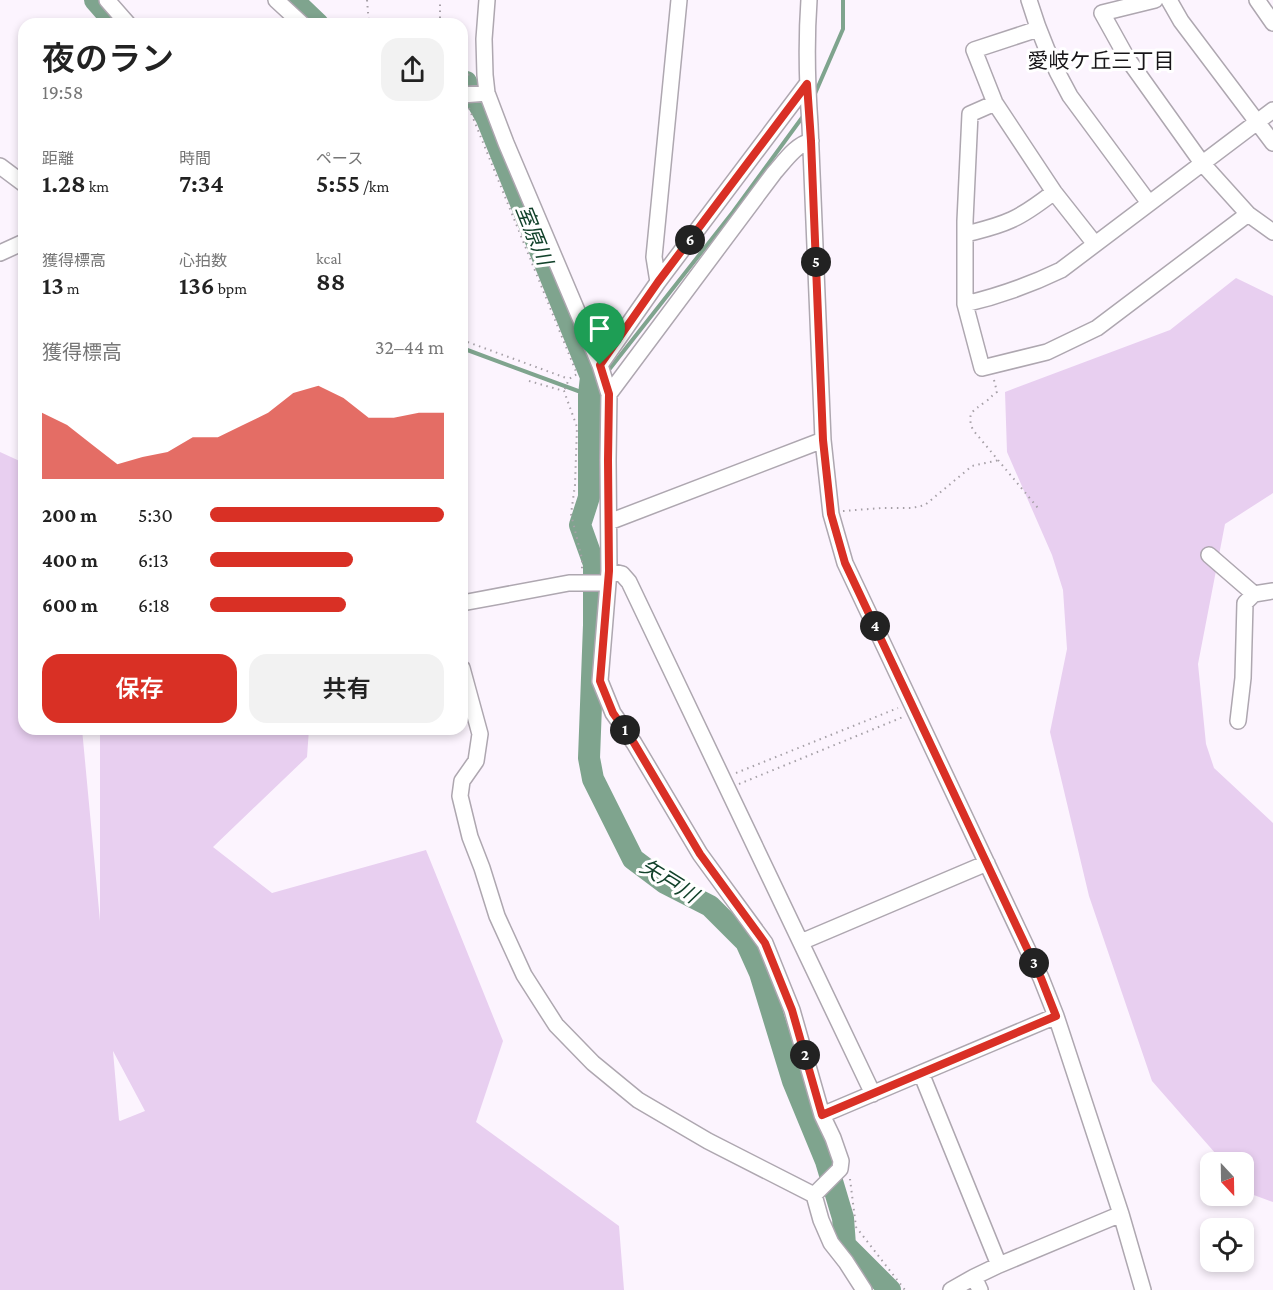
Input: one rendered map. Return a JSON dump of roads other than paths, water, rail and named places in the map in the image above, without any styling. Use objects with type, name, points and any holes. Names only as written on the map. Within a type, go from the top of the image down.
[{"type":"street","points":[[107,0],[123,18]]},
{"type":"street","points":[[276,0],[296,18]]},
{"type":"street","points":[[488,0],[484,39],[487,93],[608,389],[609,577],[600,681],[613,713],[634,743],[700,854],[765,943],[792,1010],[822,1115],[833,1138],[840,1165],[814,1196]]},
{"type":"street","points":[[658,282],[654,257],[679,0]]},
{"type":"street","points":[[808,0],[807,84],[823,440],[831,514],[845,563],[1041,978],[1056,1016],[1121,1214],[1143,1290]]},
{"type":"street","points":[[1029,0],[1038,29],[1070,96],[1149,203]]},
{"type":"street","points":[[1155,0],[1102,13],[1127,58],[1202,163],[1248,214],[1273,232]]},
{"type":"street","points":[[1169,0],[1182,21],[1273,143]]},
{"type":"street","points":[[1257,0],[1273,22]]},
{"type":"street","points":[[1038,29],[974,50],[995,103],[1054,192],[1095,244]]},
{"type":"street","points":[[600,365],[658,282],[807,84]]},
{"type":"street","points":[[468,97],[487,93]]},
{"type":"street","points":[[995,103],[970,114],[965,304],[982,368],[1047,352],[1097,328],[1248,214]]},
{"type":"street","points":[[965,304],[994,297],[1061,270],[1273,110]]},
{"type":"street","points":[[608,389],[787,158],[804,142],[811,141]]},
{"type":"street","points":[[0,166],[18,180]]},
{"type":"street","points":[[966,234],[1013,220],[1054,192]]},
{"type":"street","points":[[0,253],[18,245]]},
{"type":"street","points":[[609,522],[823,440]]},
{"type":"street","points":[[1209,555],[1254,594]]},
{"type":"street","points":[[468,602],[569,583],[584,583],[622,574],[629,582],[873,1094]]},
{"type":"street","points":[[1238,721],[1243,678],[1245,603],[1254,594],[1273,591]]},
{"type":"street","points":[[468,690],[480,734],[476,761],[462,781],[460,796],[470,837],[496,916],[524,975],[556,1025],[593,1063],[638,1100],[708,1141],[814,1196],[831,1243],[864,1290]]},
{"type":"street","points":[[801,942],[987,863]]},
{"type":"street","points":[[822,1115],[1056,1016]]},
{"type":"street","points":[[921,1073],[999,1265]]},
{"type":"street","points":[[951,1290],[977,1284],[999,1265],[1121,1214]]},
{"type":"waterway","name":"矢戸川","points":[[95,0],[111,18]]},
{"type":"waterway","name":"室原川","points":[[293,0],[312,18]]},
{"type":"waterway","points":[[814,96],[843,29],[843,0]]},
{"type":"waterway","name":"矢戸川","points":[[468,86],[486,117],[591,377],[589,497],[580,525],[594,564],[589,758],[593,779],[633,859],[665,883],[710,906],[746,942],[760,973],[793,1081],[826,1161],[843,1218],[845,1245],[890,1290]]},
{"type":"waterway","points":[[608,371],[733,212],[804,115]]},
{"type":"waterway","points":[[468,350],[589,395],[601,380]]},
{"type":"district","name":"愛岐ケ丘三丁目","points":[[1101,61]]}]
